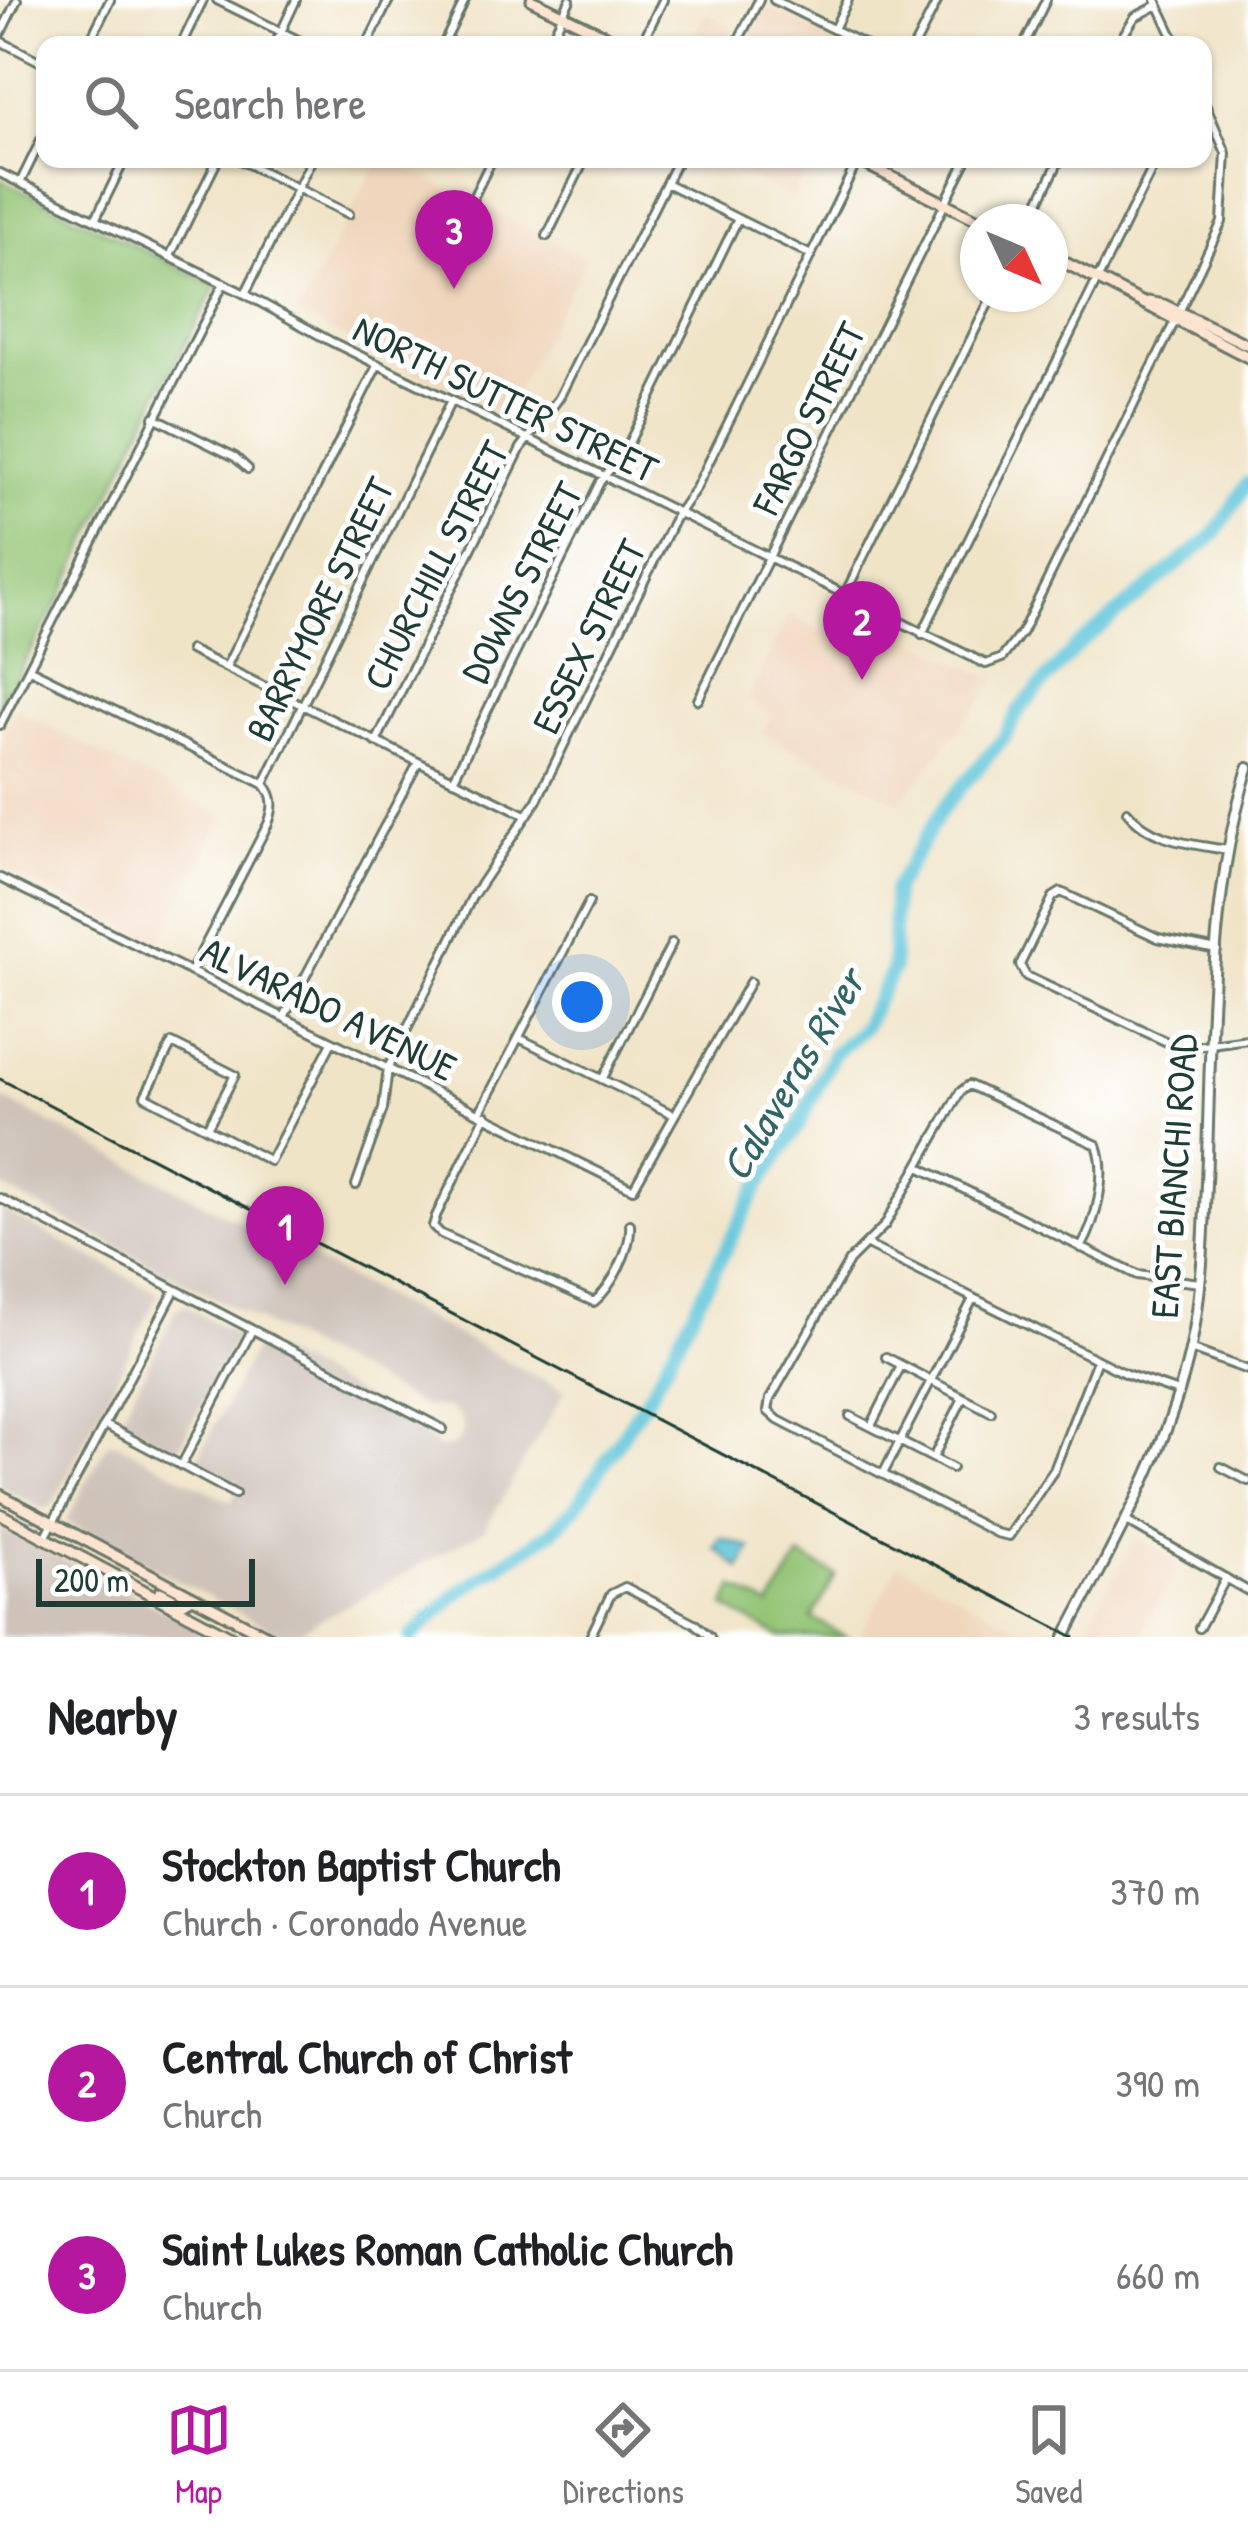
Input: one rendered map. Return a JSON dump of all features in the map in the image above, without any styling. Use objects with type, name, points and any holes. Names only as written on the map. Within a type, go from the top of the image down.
[{"type":"main road","points":[[532,0],[605,36]]},
{"type":"main road","points":[[873,168],[960,211]]},
{"type":"main road","points":[[1068,264],[1248,345]]},
{"type":"main road","points":[[1177,316],[1248,357]]},
{"type":"main road","points":[[0,1495],[269,1637]]},
{"type":"main road","points":[[0,1514],[231,1637]]},
{"type":"main road","points":[[137,1586],[181,1603],[193,1598]]},
{"type":"main road","points":[[206,1624],[214,1617],[251,1628]]},
{"type":"street","points":[[17,0],[0,38],[36,59]]},
{"type":"street","points":[[92,36],[110,0]]},
{"type":"street","points":[[186,36],[203,0]]},
{"type":"street","points":[[217,0],[289,36]]},
{"type":"street","points":[[279,36],[296,0]]},
{"type":"street","points":[[371,36],[389,0]]},
{"type":"street","points":[[447,36],[464,0]]},
{"type":"street","points":[[552,36],[570,0]]},
{"type":"street","points":[[645,36],[663,0]]},
{"type":"street","points":[[741,36],[759,0]]},
{"type":"street","points":[[774,0],[848,36]]},
{"type":"street","points":[[834,29],[848,0]]},
{"type":"street","points":[[920,36],[938,0]]},
{"type":"street","points":[[1028,36],[1046,0]]},
{"type":"street","points":[[1123,36],[1136,16],[1157,3],[1173,36]]},
{"type":"street","points":[[1177,316],[1222,227],[1224,146],[1212,120]]},
{"type":"street","points":[[20,183],[36,150]]},
{"type":"street","points":[[95,220],[121,168]]},
{"type":"street","points":[[170,256],[214,168]]},
{"type":"street","points":[[257,168],[349,214]]},
{"type":"street","points":[[245,294],[308,168]]},
{"type":"street","points":[[471,202],[488,168]]},
{"type":"street","points":[[547,236],[581,168]]},
{"type":"street","name":"CHURCHILL STREET","points":[[376,742],[529,437],[559,398],[674,168]]},
{"type":"street","name":"ESSEX STREET","points":[[356,1185],[383,1108],[388,1068],[472,896],[527,815],[679,512],[696,488],[853,168]]},
{"type":"street","name":"FARGO STREET","points":[[698,700],[962,168]]},
{"type":"street","points":[[1038,204],[1056,168]]},
{"type":"street","points":[[922,634],[1153,168]]},
{"type":"street","name":"NORTH SUTTER STREET","points":[[0,173],[451,401],[979,662],[992,664],[1022,632],[1177,316]]},
{"type":"street","points":[[666,183],[811,255]]},
{"type":"street","name":"DOWNS STREET","points":[[453,780],[606,476],[626,449],[738,219]]},
{"type":"street","points":[[0,725],[224,283]]},
{"type":"street","points":[[844,594],[984,312]]},
{"type":"street","points":[[226,668],[378,364]]},
{"type":"street","name":"BARRYMORE STREET","points":[[192,970],[268,824],[272,794],[264,784],[451,401]]},
{"type":"street","points":[[154,417],[235,457],[248,469]]},
{"type":"street","points":[[190,650],[527,815]]},
{"type":"street","points":[[29,669],[264,784]]},
{"type":"street","points":[[284,1017],[418,763]]},
{"type":"street","name":"EAST BIANCHI ROAD","points":[[1065,1637],[1154,1463],[1190,1349],[1199,1283],[1217,950],[1228,850],[1248,768]]},
{"type":"street","points":[[1127,811],[1168,839],[1228,850]]},
{"type":"street","name":"ALVARADO AVENUE","points":[[0,878],[633,1189],[674,1114]]},
{"type":"street","points":[[1217,950],[1158,938],[1061,892],[1053,897],[1021,969],[1025,976],[1167,1042],[1212,1045],[1248,1039]]},
{"type":"street","points":[[589,902],[519,1037],[434,1226],[441,1234],[595,1302],[607,1289],[631,1236],[630,1224]]},
{"type":"street","points":[[603,1078],[672,943]]},
{"type":"street","points":[[519,1037],[674,1114],[750,982]]},
{"type":"street","points":[[207,1129],[235,1075],[172,1043],[145,1096],[207,1129],[270,1161],[332,1042]]},
{"type":"street","points":[[1081,1249],[1096,1214],[1097,1145],[969,1084],[960,1092],[885,1225],[849,1261],[778,1383],[768,1411],[1009,1536],[1054,1470],[1097,1360]]},
{"type":"street","points":[[919,1167],[1138,1275],[1199,1283]]},
{"type":"street","points":[[0,1198],[442,1430]]},
{"type":"street","points":[[867,1245],[1097,1360],[1178,1392]]},
{"type":"street","points":[[45,1538],[175,1290]]},
{"type":"street","points":[[884,1474],[973,1299]]},
{"type":"street","points":[[181,1466],[252,1330]]},
{"type":"street","points":[[1190,1349],[1247,1366]]},
{"type":"street","points":[[886,1358],[991,1412]]},
{"type":"street","points":[[871,1426],[901,1366]]},
{"type":"street","points":[[933,1458],[963,1398]]},
{"type":"street","points":[[850,1416],[952,1468]]},
{"type":"street","points":[[105,1425],[235,1494]]},
{"type":"street","points":[[1221,1467],[1248,1481]]},
{"type":"street","points":[[1126,1522],[1248,1591]]},
{"type":"street","points":[[1199,1628],[1226,1578]]},
{"type":"street","points":[[592,1636],[605,1602],[618,1589],[632,1590],[694,1623],[710,1637]]},
{"type":"shaded area","points":[[770,8],[824,36],[749,36],[762,10]]},
{"type":"shaded area","points":[[705,13],[735,28],[731,36],[694,36]]},
{"type":"shaded area","points":[[374,168],[409,168],[586,259],[502,417],[298,314]]},
{"type":"shaded area","points":[[731,168],[808,168],[793,199]]},
{"type":"shaded area","points":[[789,615],[866,651],[882,624],[996,681],[901,802],[762,734],[771,715],[748,698]]},
{"type":"shaded area","points":[[17,710],[224,817],[159,943],[0,867],[0,740]]},
{"type":"shaded area","points":[[0,1097],[565,1391],[484,1530],[302,1630],[298,1637],[285,1637],[66,1522],[106,1445],[114,1442],[231,1502],[240,1484],[198,1458],[255,1347],[262,1345],[416,1425],[437,1448],[459,1441],[463,1428],[459,1415],[448,1408],[424,1407],[0,1186]]},
{"type":"shaded area","points":[[0,1209],[159,1293],[52,1506],[43,1509],[0,1486]]},
{"type":"shaded area","points":[[186,1306],[237,1336],[179,1448],[172,1449],[120,1419],[178,1307]]},
{"type":"shaded area","points":[[0,1528],[201,1629],[197,1637],[0,1637]]},
{"type":"shaded area","points":[[1136,1538],[1180,1562],[1140,1637],[1109,1637],[1086,1625]]},
{"type":"shaded area","points":[[898,1564],[1038,1637],[860,1637]]},
{"type":"green space","points":[[0,179],[217,286],[157,397],[65,590],[0,706]]},
{"type":"green space","points":[[800,1556],[836,1575],[812,1618],[846,1637],[780,1637],[725,1607],[734,1587],[770,1607]]},
{"type":"water","points":[[721,1538],[751,1548],[740,1569],[715,1548]]},
{"type":"waterway","name":"Calaveras River","points":[[411,1637],[459,1592],[551,1532],[576,1507],[653,1388],[833,1055],[863,1028],[893,969],[894,890],[943,808],[1003,739],[1020,709],[1076,647],[1214,535],[1248,483]]},
{"type":"railway","points":[[0,1079],[1074,1637]]},
{"type":"place","name":"Saint Lukes Roman Catholic Church","points":[[454,289]]},
{"type":"place","name":"Central Church of Christ","points":[[862,680]]},
{"type":"place","name":"Stockton Baptist Church","points":[[285,1285]]}]
